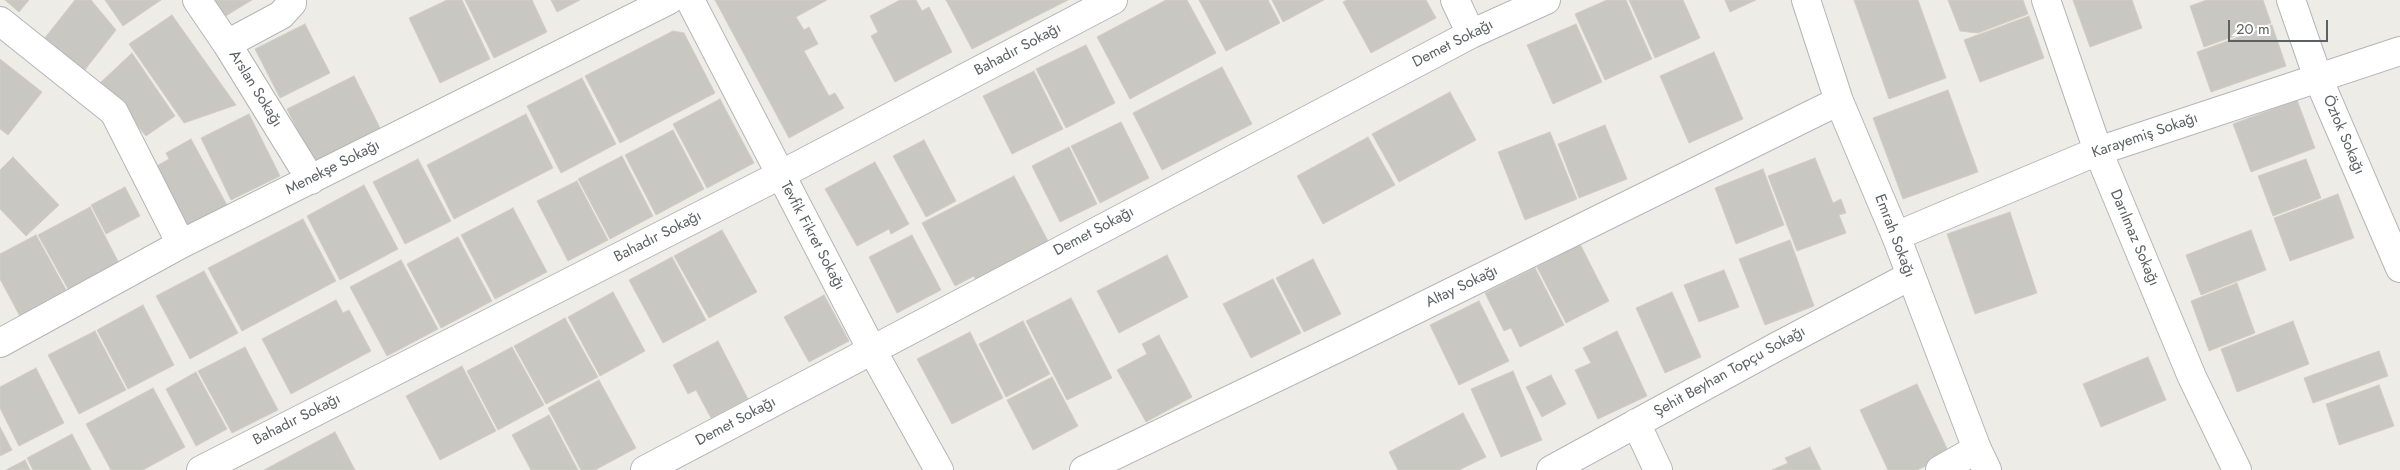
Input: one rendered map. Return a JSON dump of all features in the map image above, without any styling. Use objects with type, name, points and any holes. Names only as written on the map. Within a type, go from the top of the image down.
[{"type":"street","name":"Arslan Sokağı","points":[[197,0],[227,44],[311,180]]},
{"type":"street","points":[[227,44],[281,16],[292,3],[292,0]]},
{"type":"street","name":"Menekşe Sokağı","points":[[3,332],[670,0]]},
{"type":"street","name":"Tevfik Fikret Sokağı","points":[[690,0],[872,350],[939,470]]},
{"type":"street","name":"Bahadır Sokağı","points":[[201,470],[780,175],[1113,0]]},
{"type":"street","points":[[1455,0],[1471,34]]},
{"type":"street","name":"Demet Sokağı","points":[[645,470],[1471,34],[1546,0]]},
{"type":"street","name":"Emrah Sokağı","points":[[1806,0],[1840,101],[1896,236],[1982,459]]},
{"type":"street","name":"Darılmaz Sokağı","points":[[2046,0],[2098,151],[2192,376],[2237,470]]},
{"type":"street","name":"Öztok Sokağı","points":[[2291,0],[2318,78],[2400,268]]},
{"type":"street","points":[[0,21],[114,112],[181,244]]},
{"type":"street","name":"Karayemiş Sokağı","points":[[1896,236],[2098,151],[2400,51]]},
{"type":"street","name":"Altay Sokağı","points":[[1084,470],[1346,344],[1840,101]]},
{"type":"street","name":"Şehit Beyhan Topçu Sokağı","points":[[1551,470],[1910,276]]},
{"type":"street","points":[[1636,423],[1658,470]]},
{"type":"street","points":[[1940,470],[1982,459]]},
{"type":"building","points":[[5,0],[29,0],[19,12]]},
{"type":"building","points":[[75,0],[91,0],[116,30],[84,71],[44,39]]},
{"type":"building","points":[[105,0],[161,0],[123,26]]},
{"type":"building","points":[[214,0],[252,0],[224,17]]},
{"type":"building","points":[[447,0],[462,0],[490,59],[440,83],[409,18]]},
{"type":"building","points":[[465,0],[532,0],[547,32],[494,58]]},
{"type":"building","points":[[551,0],[580,0],[557,12]]},
{"type":"building","points":[[715,0],[827,0],[796,17],[804,30],[809,27],[818,44],[804,51],[829,96],[835,93],[844,108],[789,138]]},
{"type":"building","points":[[900,0],[916,0],[922,11],[929,7],[952,52],[895,82],[871,36],[878,32],[870,16]]},
{"type":"building","points":[[946,0],[1068,0],[972,49]]},
{"type":"building","points":[[1166,0],[1187,0],[1216,53],[1130,99],[1097,37]]},
{"type":"building","points":[[1199,0],[1268,0],[1280,23],[1226,51]]},
{"type":"building","points":[[1272,0],[1324,0],[1283,22]]},
{"type":"building","points":[[1347,0],[1426,0],[1436,18],[1371,53],[1343,2]]},
{"type":"building","points":[[1607,0],[1626,0],[1652,59],[1605,80],[1575,14]]},
{"type":"building","points":[[1629,0],[1683,0],[1700,38],[1655,58]]},
{"type":"building","points":[[1725,0],[1756,0],[1730,12]]},
{"type":"building","points":[[1854,0],[1918,0],[1946,78],[1889,99]]},
{"type":"building","points":[[1948,0],[2023,0],[2028,14],[1978,33],[1960,31]]},
{"type":"building","points":[[2073,0],[2132,0],[2142,28],[2090,47]]},
{"type":"building","points":[[2207,0],[2263,0],[2271,23],[2204,47],[2190,6]]},
{"type":"building","points":[[172,15],[236,105],[184,123],[129,44]]},
{"type":"building","points":[[2029,16],[2044,58],[1980,82],[1964,40]]},
{"type":"building","points":[[305,24],[330,73],[280,98],[255,49]]},
{"type":"building","points":[[1576,24],[1602,82],[1553,104],[1527,45]]},
{"type":"building","points":[[2272,25],[2286,66],[2211,92],[2197,52]]},
{"type":"building","points":[[673,31],[684,33],[715,93],[620,143],[585,76]]},
{"type":"building","points":[[1086,45],[1115,103],[1066,128],[1036,69]]},
{"type":"building","points":[[1714,52],[1743,119],[1689,143],[1660,76]]},
{"type":"building","points":[[132,53],[175,116],[146,136],[100,83]]},
{"type":"building","points":[[0,59],[42,92],[8,135],[0,129]]},
{"type":"building","points":[[1222,67],[1252,124],[1162,170],[1133,113]]},
{"type":"building","points":[[1034,71],[1063,129],[1012,154],[983,96]]},
{"type":"building","points":[[354,76],[382,132],[315,165],[287,109]]},
{"type":"building","points":[[582,78],[616,144],[561,173],[527,106]]},
{"type":"building","points":[[1948,90],[1978,172],[1903,199],[1873,118]]},
{"type":"building","points":[[1450,92],[1476,140],[1399,182],[1372,134]]},
{"type":"building","points":[[720,99],[754,163],[707,188],[673,124]]},
{"type":"building","points":[[2297,100],[2315,148],[2251,172],[2233,124]]},
{"type":"building","points":[[249,114],[280,176],[231,200],[201,138]]},
{"type":"building","points":[[526,114],[553,168],[454,219],[427,165]]},
{"type":"building","points":[[1121,122],[1149,178],[1100,203],[1071,146]]},
{"type":"building","points":[[1605,125],[1627,179],[1579,198],[1558,144]]},
{"type":"building","points":[[673,130],[704,189],[656,215],[625,155]]},
{"type":"building","points":[[1550,132],[1577,199],[1525,220],[1498,152]]},
{"type":"building","points":[[1368,137],[1395,185],[1323,224],[1297,176]]},
{"type":"building","points":[[191,139],[227,205],[187,226],[155,167],[169,159],[166,153]]},
{"type":"building","points":[[924,140],[956,201],[926,217],[893,156]]},
{"type":"building","points":[[1069,147],[1097,204],[1060,222],[1032,166]]},
{"type":"building","points":[[622,156],[653,216],[610,239],[578,179]]},
{"type":"building","points":[[13,157],[59,205],[26,236],[0,209],[0,170]]},
{"type":"building","points":[[1815,158],[1833,203],[1841,199],[1846,213],[1839,215],[1846,233],[1797,251],[1768,176]]},
{"type":"building","points":[[418,159],[451,221],[405,244],[373,182]]},
{"type":"building","points":[[2306,159],[2321,198],[2273,216],[2258,176]]},
{"type":"building","points":[[875,162],[909,224],[891,234],[889,229],[857,246],[825,189]]},
{"type":"building","points":[[1763,169],[1784,225],[1736,244],[1715,188]]},
{"type":"building","points":[[1014,176],[1049,243],[976,281],[974,276],[955,286],[922,223]]},
{"type":"building","points":[[577,181],[608,240],[568,261],[537,201]]},
{"type":"building","points":[[364,185],[398,249],[340,280],[307,216]]},
{"type":"building","points":[[125,187],[140,216],[106,234],[91,205]]},
{"type":"building","points":[[2338,194],[2354,238],[2290,261],[2274,218]]},
{"type":"building","points":[[90,207],[122,269],[72,296],[38,235]]},
{"type":"building","points":[[513,208],[547,272],[495,299],[461,235]]},
{"type":"building","points":[[2010,212],[2037,293],[1975,314],[1947,234]]},
{"type":"building","points":[[303,219],[336,281],[242,331],[208,268]]},
{"type":"building","points":[[722,230],[757,292],[709,318],[674,256]]},
{"type":"building","points":[[2251,230],[2266,270],[2201,295],[2186,255]]},
{"type":"building","points":[[36,235],[70,297],[23,322],[0,279],[0,254]]},
{"type":"building","points":[[912,235],[941,290],[897,313],[869,257]]},
{"type":"building","points":[[458,237],[492,301],[441,328],[407,264]]},
{"type":"building","points":[[1790,240],[1814,306],[1765,325],[1739,259]]},
{"type":"building","points":[[1580,244],[1609,301],[1566,323],[1537,267]]},
{"type":"building","points":[[1167,255],[1188,297],[1119,333],[1097,291]]},
{"type":"building","points":[[672,257],[706,320],[663,343],[629,280]]},
{"type":"building","points":[[1313,259],[1341,314],[1304,332],[1276,278]]},
{"type":"building","points":[[401,260],[438,329],[387,356],[350,287]]},
{"type":"building","points":[[1535,268],[1564,325],[1520,347],[1511,328],[1504,331],[1485,293]]},
{"type":"building","points":[[1724,270],[1739,307],[1699,322],[1684,285]]},
{"type":"building","points":[[204,271],[238,333],[190,359],[156,296]]},
{"type":"building","points":[[1273,279],[1301,333],[1251,358],[1223,304]]},
{"type":"building","points":[[2237,283],[2255,333],[2209,351],[2191,301]]},
{"type":"building","points":[[613,292],[645,351],[600,376],[568,317]]},
{"type":"building","points":[[1672,292],[1701,357],[1665,373],[1636,308]]},
{"type":"building","points":[[824,295],[849,341],[809,362],[784,317]]},
{"type":"building","points":[[1071,298],[1112,378],[1067,400],[1026,321]]},
{"type":"building","points":[[336,300],[343,313],[349,310],[371,351],[291,394],[262,339]]},
{"type":"building","points":[[1479,301],[1509,361],[1459,385],[1430,325]]},
{"type":"building","points":[[143,305],[174,365],[128,389],[97,330]]},
{"type":"building","points":[[565,318],[598,377],[546,404],[514,346]]},
{"type":"building","points":[[1023,321],[1050,374],[1006,397],[979,344]]},
{"type":"building","points":[[2293,321],[2309,364],[2237,392],[2221,349]]},
{"type":"building","points":[[95,331],[126,390],[79,414],[48,355]]},
{"type":"building","points":[[1617,331],[1647,396],[1598,419],[1575,370],[1591,363],[1583,348]]},
{"type":"building","points":[[970,332],[1003,398],[952,424],[917,359]]},
{"type":"building","points":[[1159,335],[1192,397],[1146,422],[1117,370],[1147,354],[1142,344]]},
{"type":"building","points":[[718,341],[748,399],[711,418],[696,390],[688,394],[673,365]]},
{"type":"building","points":[[245,347],[278,410],[232,433],[198,371]]},
{"type":"building","points":[[512,347],[544,405],[498,430],[467,371]]},
{"type":"building","points":[[2379,351],[2388,376],[2313,403],[2304,378]]},
{"type":"building","points":[[2148,357],[2166,400],[2101,427],[2083,384]]},
{"type":"building","points":[[462,366],[496,431],[440,460],[406,396]]},
{"type":"building","points":[[36,368],[64,423],[19,446],[0,408],[0,387]]},
{"type":"building","points":[[1513,371],[1542,440],[1501,457],[1471,389]]},
{"type":"building","points":[[196,372],[227,429],[196,446],[166,389]]},
{"type":"building","points":[[1551,375],[1566,404],[1542,417],[1526,387]]},
{"type":"building","points":[[1052,377],[1078,426],[1033,450],[1007,400]]},
{"type":"building","points":[[599,380],[636,448],[595,470],[581,470],[548,408]]},
{"type":"building","points":[[1917,384],[1950,455],[1917,470],[1888,470],[1860,410]]},
{"type":"building","points":[[2379,385],[2394,426],[2339,445],[2326,404]]},
{"type":"building","points":[[153,388],[185,447],[143,470],[111,470],[86,424]]},
{"type":"building","points":[[1463,413],[1486,457],[1459,470],[1398,470],[1389,452]]},
{"type":"building","points":[[549,415],[578,470],[531,470],[512,435]]},
{"type":"building","points":[[0,427],[12,450],[0,456]]},
{"type":"building","points":[[335,432],[355,470],[264,470]]},
{"type":"building","points":[[72,434],[91,470],[33,470],[27,458]]},
{"type":"building","points":[[1810,447],[1821,470],[1772,470],[1788,463],[1785,458]]},
{"type":"building","points":[[25,460],[30,470],[6,470]]}]
